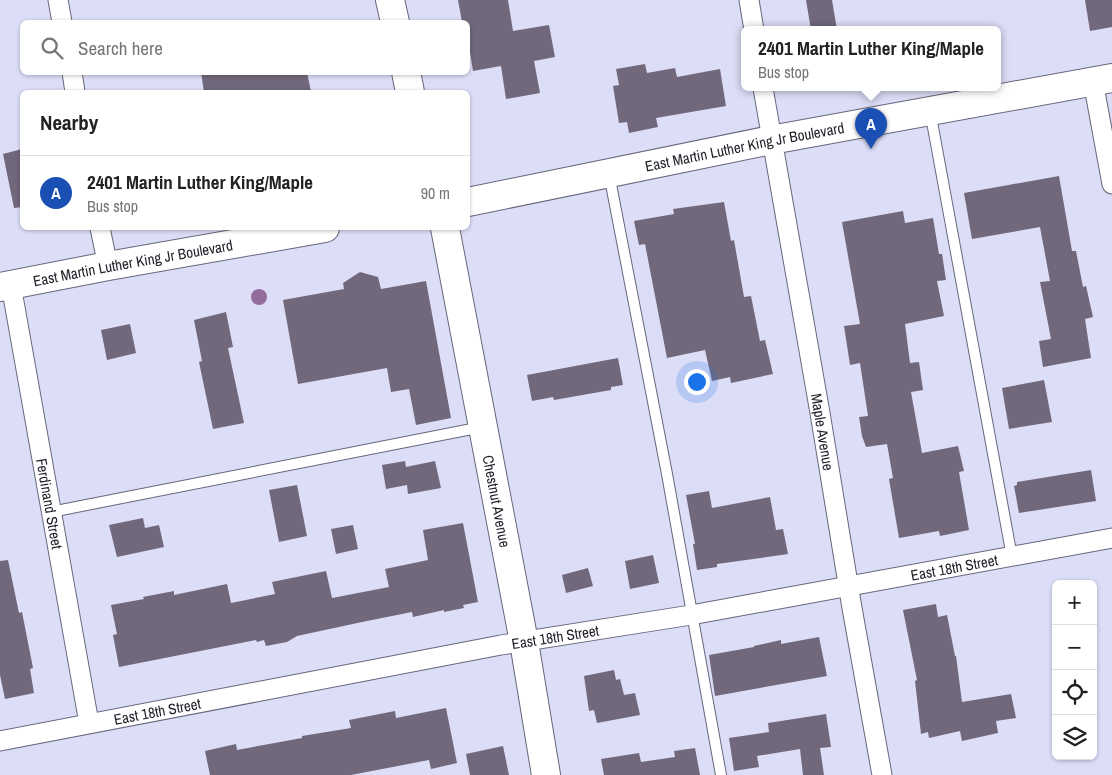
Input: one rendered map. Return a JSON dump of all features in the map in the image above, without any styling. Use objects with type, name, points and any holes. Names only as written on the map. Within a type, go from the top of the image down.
[{"type":"main road","points":[[390,0],[395,20]]},
{"type":"main road","points":[[407,75],[410,90]]},
{"type":"main road","name":"East Martin Luther King Jr Boulevard","points":[[470,202],[771,140],[1103,79]]},
{"type":"main road","name":"East Martin Luther King Jr Boulevard","points":[[5,286],[314,230]]},
{"type":"main road","name":"Chestnut Avenue","points":[[445,230],[524,642],[546,775]]},
{"type":"street","points":[[58,0],[62,20]]},
{"type":"street","points":[[749,0],[753,26]]},
{"type":"street","points":[[72,75],[75,90]]},
{"type":"street","points":[[1103,79],[1112,184]]},
{"type":"street","name":"Maple Avenue","points":[[763,91],[882,775]]},
{"type":"street","points":[[100,230],[108,266]]},
{"type":"street","name":"Ferdinand Street","points":[[5,286],[51,512],[89,723]]},
{"type":"street","name":"East 18th Street","points":[[0,741],[524,642],[691,615],[1112,538]]},
{"type":"lane","points":[[930,110],[1012,557]]},
{"type":"lane","points":[[609,172],[721,775]]},
{"type":"lane","points":[[51,512],[483,426]]},
{"type":"building","points":[[458,0],[508,0],[513,31],[549,25],[555,57],[534,61],[540,93],[506,99],[501,66],[473,71],[470,52],[470,20],[462,20]]},
{"type":"building","points":[[806,0],[832,0],[836,26],[810,26]]},
{"type":"building","points":[[1085,0],[1112,0],[1112,27],[1090,31]]},
{"type":"building","points":[[645,64],[647,73],[675,68],[677,77],[720,69],[726,106],[656,118],[658,127],[629,133],[627,122],[619,123],[613,86],[619,85],[616,69]]},
{"type":"building","points":[[201,75],[308,75],[311,90],[204,90]]},
{"type":"building","points":[[20,150],[20,207],[14,208],[3,154]]},
{"type":"building","points":[[1059,176],[1072,251],[1076,251],[1083,287],[1086,286],[1093,317],[1085,319],[1091,358],[1043,367],[1039,341],[1051,339],[1040,282],[1050,281],[1040,227],[972,239],[964,193]]},
{"type":"building","points":[[724,202],[731,241],[734,240],[744,297],[751,296],[760,341],[765,340],[773,374],[731,383],[730,377],[712,381],[705,350],[667,358],[645,244],[639,245],[634,221],[674,214],[673,209]]},
{"type":"building","points":[[903,211],[905,223],[933,218],[939,254],[942,254],[946,280],[937,281],[944,316],[905,324],[910,363],[919,362],[923,390],[911,392],[922,453],[958,446],[964,471],[959,472],[969,530],[940,536],[939,531],[899,538],[889,479],[893,478],[887,444],[866,447],[859,417],[868,416],[860,363],[850,365],[844,326],[860,324],[842,222]]},
{"type":"building","points":[[360,272],[378,277],[381,289],[426,281],[451,418],[416,425],[409,389],[391,392],[387,368],[298,384],[283,300],[344,289],[343,283]]},
{"type":"building","points":[[226,312],[233,347],[228,348],[244,423],[213,429],[199,362],[202,361],[194,320]]},
{"type":"building","points":[[130,324],[136,353],[107,360],[101,330]]},
{"type":"building","points":[[618,358],[623,385],[611,387],[611,390],[554,400],[553,397],[532,401],[527,375]]},
{"type":"building","points":[[1044,380],[1052,422],[1009,429],[1002,388]]},
{"type":"building","points":[[405,461],[406,467],[435,461],[441,488],[408,494],[407,485],[386,489],[382,465]]},
{"type":"building","points":[[1091,470],[1096,501],[1019,513],[1014,486],[1017,485],[1017,482]]},
{"type":"building","points":[[297,485],[307,536],[279,542],[269,490]]},
{"type":"building","points":[[709,491],[712,508],[770,497],[776,530],[783,529],[788,554],[717,564],[717,567],[697,570],[693,544],[695,544],[686,495]]},
{"type":"building","points":[[143,518],[145,528],[159,525],[164,547],[117,557],[109,525]]},
{"type":"building","points":[[463,523],[478,602],[463,605],[464,608],[444,612],[444,610],[413,617],[412,612],[297,636],[287,642],[266,646],[264,640],[257,642],[256,640],[119,667],[113,635],[117,634],[111,605],[174,591],[174,595],[227,584],[231,603],[275,594],[272,582],[326,571],[332,598],[389,587],[385,569],[428,560],[423,530]]},
{"type":"building","points":[[353,525],[358,549],[336,554],[331,529]]},
{"type":"building","points":[[653,555],[659,583],[630,589],[625,561]]},
{"type":"building","points":[[8,560],[19,613],[22,612],[33,668],[30,669],[34,693],[5,699],[0,675],[0,561]]},
{"type":"building","points":[[588,568],[593,586],[566,593],[562,575]]},
{"type":"building","points":[[936,604],[938,617],[947,615],[956,656],[962,702],[1011,694],[1016,718],[996,721],[998,733],[962,741],[960,731],[929,738],[928,732],[921,734],[915,681],[917,680],[903,610]]},
{"type":"building","points":[[819,637],[827,676],[715,696],[709,655],[781,640],[781,644]]},
{"type":"building","points":[[614,670],[616,680],[620,679],[624,695],[635,693],[640,715],[597,723],[594,710],[589,711],[584,676]]},
{"type":"building","points":[[446,708],[457,763],[431,769],[429,760],[351,775],[210,775],[205,751],[236,744],[237,750],[351,728],[349,720],[395,711],[396,718]]},
{"type":"building","points":[[826,714],[831,747],[820,748],[824,775],[803,775],[800,749],[757,756],[759,767],[734,771],[729,738],[769,732],[768,723]]},
{"type":"building","points":[[503,746],[509,775],[470,775],[466,754]]},
{"type":"building","points":[[695,748],[700,775],[604,775],[601,759],[639,753],[641,762],[675,757],[674,751]]},
{"type":"place","name":"2401 Martin Luther King/Maple","points":[[871,149]]}]
